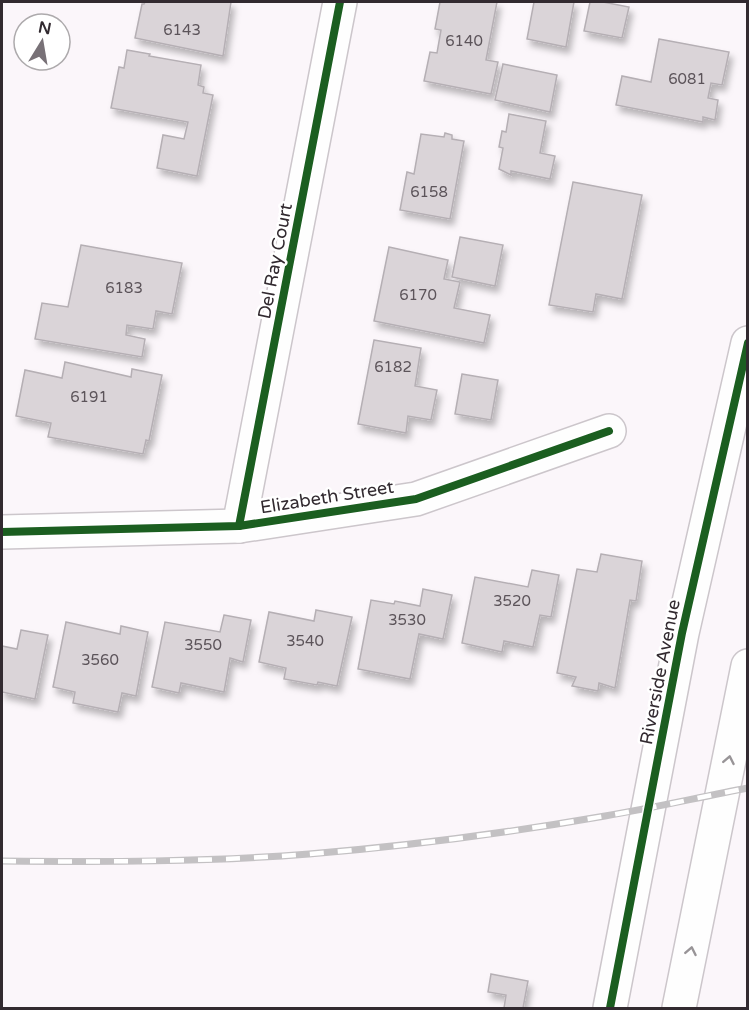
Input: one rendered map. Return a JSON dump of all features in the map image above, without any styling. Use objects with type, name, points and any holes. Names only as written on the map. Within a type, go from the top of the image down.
[{"type":"street","name":"Del Ray Court","points":[[239,526],[340,2]]},
{"type":"street","name":"Riverside Avenue","points":[[610,1008],[682,633],[747,343]]},
{"type":"street","name":"Elizabeth Street","points":[[2,532],[239,526],[416,499],[609,431]]},
{"type":"street","points":[[679,1008],[747,666]]},
{"type":"building","points":[[145,2],[231,2],[223,56],[135,38],[142,4]]},
{"type":"building","points":[[440,2],[497,2],[486,60],[498,62],[491,94],[424,81],[430,52],[437,53],[441,30],[435,29]]},
{"type":"building","points":[[534,2],[574,2],[566,47],[527,39]]},
{"type":"building","points":[[590,2],[629,7],[622,38],[584,31]]},
{"type":"building","points":[[659,39],[729,52],[722,85],[711,83],[708,98],[718,100],[715,120],[703,117],[703,122],[616,105],[622,76],[651,82]]},
{"type":"building","points":[[127,50],[201,65],[198,85],[204,87],[203,93],[213,95],[197,176],[157,168],[163,135],[184,139],[188,122],[111,108],[119,67],[124,68]]},
{"type":"building","points":[[503,64],[557,75],[550,112],[495,100]]},
{"type":"building","points":[[509,114],[546,121],[540,153],[555,156],[550,179],[511,171],[511,175],[499,169],[503,148],[499,147],[502,131],[506,132]]},
{"type":"building","points":[[445,133],[452,135],[452,139],[464,141],[450,219],[400,210],[407,172],[414,174],[421,134],[444,137]]},
{"type":"building","points":[[573,182],[642,195],[622,299],[596,294],[593,312],[549,305]]},
{"type":"building","points":[[460,237],[503,245],[495,286],[452,277]]},
{"type":"building","points":[[81,245],[182,263],[172,314],[156,311],[153,329],[127,325],[126,335],[145,339],[142,357],[35,339],[42,303],[68,307]]},
{"type":"building","points":[[389,247],[448,260],[444,279],[460,282],[454,308],[490,315],[484,343],[374,321]]},
{"type":"building","points":[[374,340],[421,348],[415,386],[437,390],[431,420],[408,416],[406,433],[358,424]]},
{"type":"building","points":[[65,362],[131,377],[132,369],[162,375],[149,441],[146,440],[143,454],[48,437],[51,423],[16,416],[25,370],[62,378]]},
{"type":"building","points":[[462,374],[498,380],[491,420],[455,414]]},
{"type":"building","points":[[601,554],[642,561],[636,601],[630,600],[615,688],[599,683],[598,691],[572,686],[576,677],[557,673],[577,569],[597,572]]},
{"type":"building","points":[[532,570],[559,575],[551,617],[540,615],[533,647],[504,641],[502,652],[462,643],[475,577],[528,587]]},
{"type":"building","points":[[423,589],[452,595],[443,639],[419,634],[410,679],[358,669],[371,600],[394,604],[395,601],[420,606]]},
{"type":"building","points":[[316,610],[352,617],[337,686],[284,679],[286,668],[259,662],[269,612],[314,621]]},
{"type":"building","points":[[224,615],[251,620],[243,662],[230,658],[224,692],[181,683],[179,693],[152,687],[165,622],[220,632]]},
{"type":"building","points":[[66,622],[120,634],[121,626],[148,632],[136,696],[122,693],[118,712],[73,703],[75,692],[53,687]]},
{"type":"building","points":[[21,630],[48,635],[35,699],[2,692],[2,646],[17,649]]},
{"type":"building","points":[[491,974],[528,981],[523,1008],[504,1008],[506,995],[488,992]]},
{"type":"railway","points":[[2,861],[194,860],[346,851],[531,828],[623,813],[748,788]]},
{"type":"cycle path","points":[[239,526],[340,2]]},
{"type":"cycle path","points":[[610,1008],[682,633],[748,343]]},
{"type":"cycle path","points":[[2,532],[239,526],[416,499],[609,431]]}]
